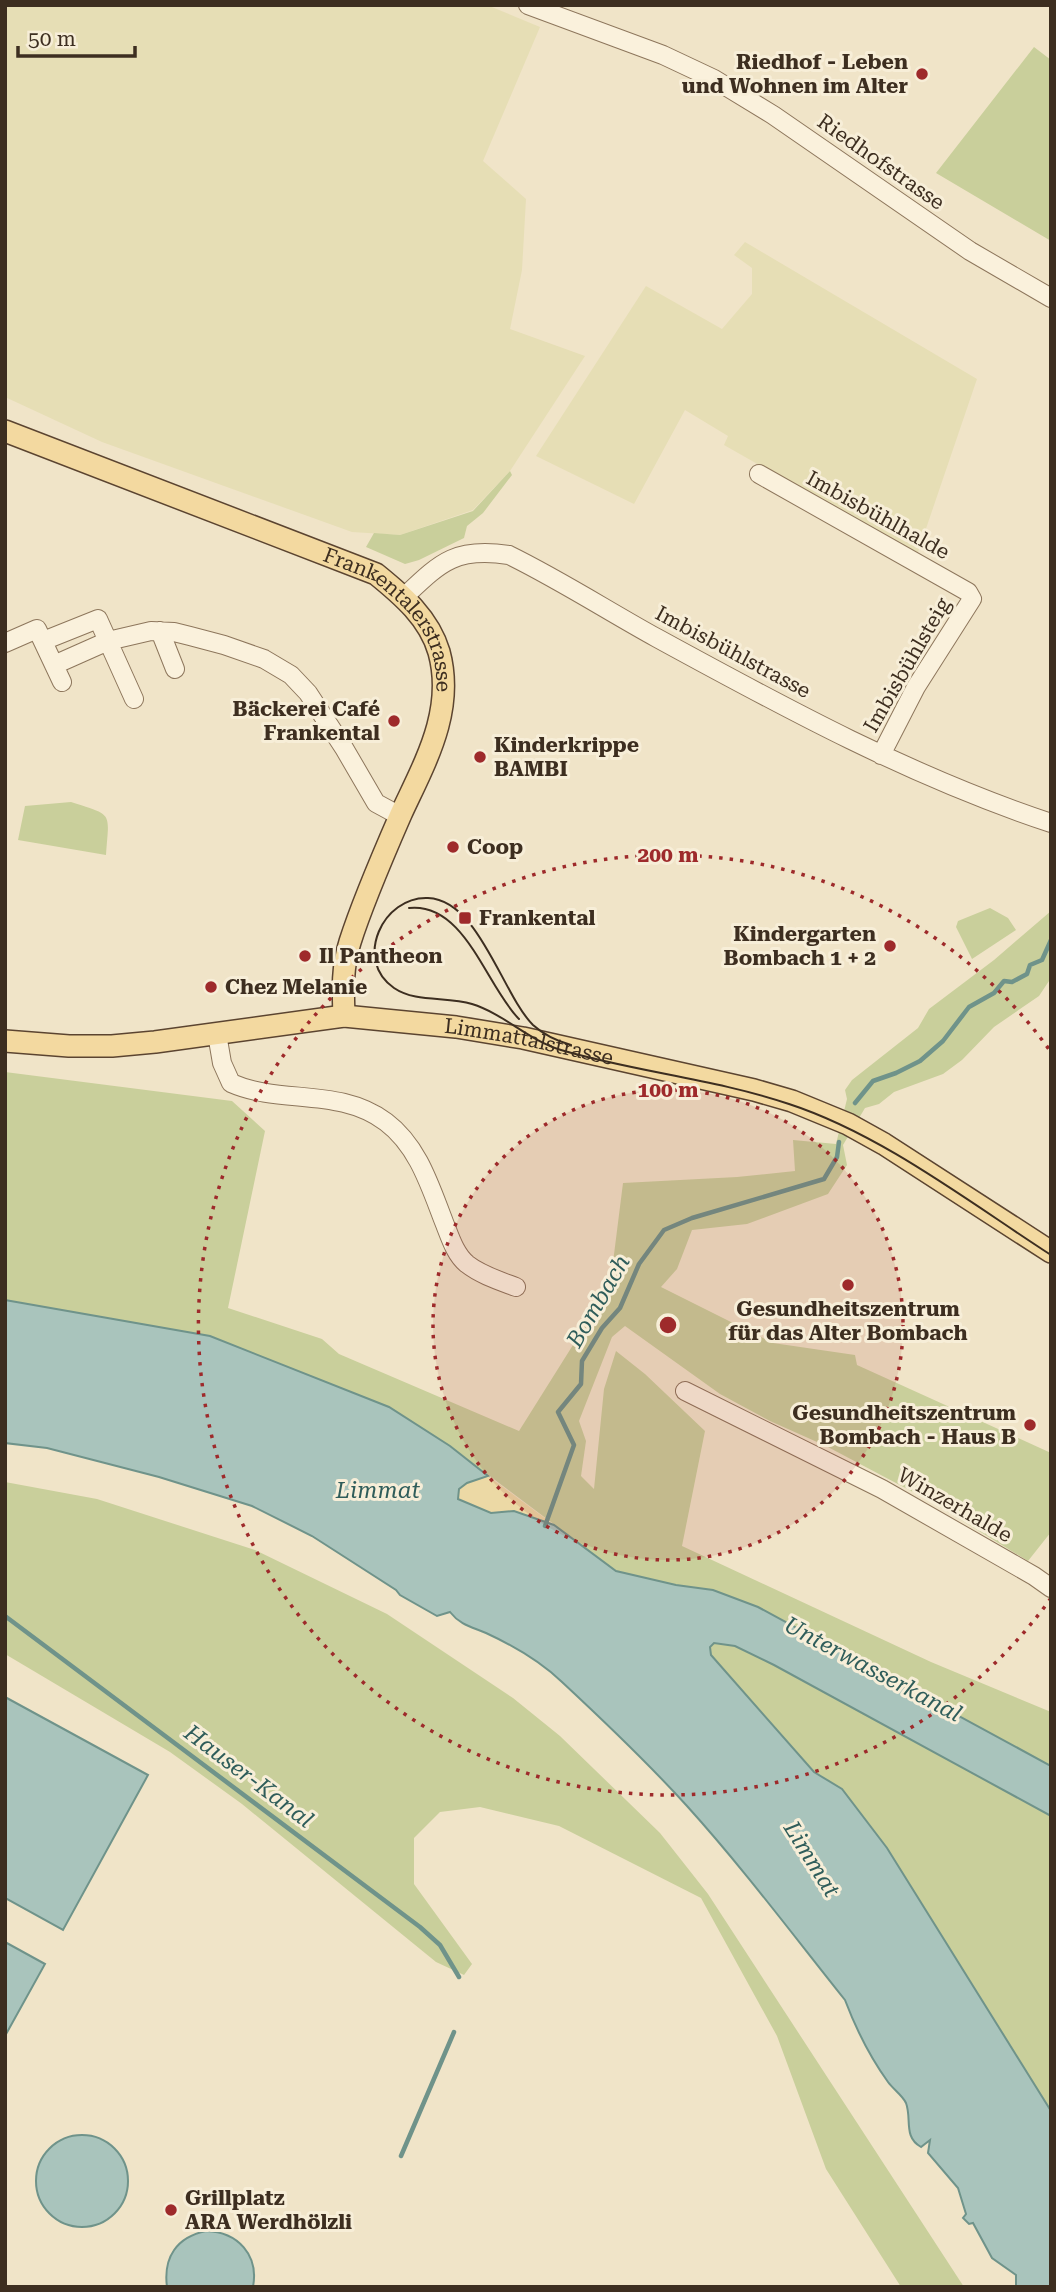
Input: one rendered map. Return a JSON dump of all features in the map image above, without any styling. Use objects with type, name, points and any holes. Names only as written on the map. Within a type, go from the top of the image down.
[{"type":"main road","name":"Frankentalerstrasse","points":[[5,431],[376,574],[404,597],[426,624],[439,651],[443,682],[438,732],[400,816],[350,943],[342,978],[344,1016]]},
{"type":"main road","name":"Limmattalstrasse","points":[[5,1041],[112,1046],[344,1016],[456,1027],[523,1038],[792,1101],[848,1124],[884,1144],[1051,1252]]},
{"type":"street","name":"Riedhofstrasse","points":[[528,5],[663,55],[714,79],[773,115],[970,251],[1051,298]]},
{"type":"street","name":"Imbisbühlhalde","points":[[759,474],[968,592],[972,599]]},
{"type":"street","name":"Imbisbühlstrasse","points":[[404,597],[435,568],[449,559],[475,553],[509,555],[733,679],[881,755],[923,775],[1051,823]]},
{"type":"street","name":"Imbisbühlsteig","points":[[881,755],[916,687],[972,599]]},
{"type":"street","points":[[43,641],[98,619],[134,699]]},
{"type":"street","points":[[5,643],[37,629],[62,682]]},
{"type":"street","points":[[54,665],[108,641],[133,634],[160,631],[224,645],[264,659],[290,675],[308,693],[376,803],[400,816]]},
{"type":"street","points":[[160,631],[175,669]]},
{"type":"street","points":[[216,1034],[222,1063],[231,1083],[257,1091],[358,1105],[386,1122],[407,1141],[423,1167],[455,1250],[467,1264],[516,1287]]},
{"type":"street","name":"Winzerhalde","points":[[685,1391],[882,1489],[1051,1588]]},
{"type":"shaded area","points":[[5,5],[487,5],[540,27],[483,161],[526,199],[522,270],[510,329],[585,356],[510,471],[473,510],[400,535],[352,532],[102,442],[5,397]]},
{"type":"shaded area","points":[[745,242],[977,379],[917,555],[724,445],[728,436],[685,410],[634,504],[536,456],[646,286],[722,329],[752,294],[752,268],[734,255]]},
{"type":"green space","points":[[1034,47],[1051,60],[1051,241],[936,173]]},
{"type":"green space","points":[[510,471],[512,475],[483,513],[467,526],[464,538],[405,564],[366,547],[374,533],[400,535],[473,511]]},
{"type":"green space","points":[[71,802],[102,813],[106,817],[106,855],[18,840],[25,806]]},
{"type":"green space","points":[[990,908],[1008,918],[1016,930],[972,959],[956,927],[958,921]]},
{"type":"green space","points":[[1051,911],[1051,978],[1039,996],[994,1027],[962,1060],[943,1074],[894,1092],[879,1104],[865,1108],[843,1145],[847,1165],[828,1194],[747,1224],[692,1230],[677,1269],[661,1287],[773,1343],[855,1355],[857,1365],[1051,1453],[1051,1532],[1028,1561],[930,1501],[720,1394],[625,1326],[612,1337],[579,1421],[586,1441],[581,1476],[594,1489],[604,1389],[616,1351],[645,1374],[705,1431],[682,1546],[931,1662],[1051,1712],[1051,1766],[806,1633],[713,1590],[676,1585],[616,1571],[450,1446],[210,1336],[5,1300],[5,1072],[232,1101],[265,1131],[228,1308],[322,1339],[339,1354],[519,1431],[610,1286],[623,1183],[795,1171],[793,1140],[836,1144],[847,1099],[845,1090],[852,1080],[918,1028],[929,1009],[994,960]]},
{"type":"green space","points":[[5,1482],[97,1499],[255,1550],[387,1614],[513,1698],[560,1736],[660,1833],[708,1894],[964,2287],[901,2287],[826,2169],[777,2036],[701,1898],[559,1826],[480,1807],[440,1812],[414,1838],[414,1884],[472,1964],[464,1975],[436,1962],[242,1804],[170,1752],[5,1654]]},
{"type":"green space","points":[[714,1643],[735,1646],[774,1665],[1051,1816],[1051,2111],[887,1848],[842,1789],[814,1772],[710,1655],[710,1647]]},
{"type":"sand","points":[[488,1476],[554,1525],[514,1511],[491,1513],[458,1499],[459,1489],[467,1483]]},
{"type":"water","name":"Limmat","points":[[5,1300],[210,1336],[389,1407],[450,1446],[488,1476],[467,1483],[459,1489],[458,1499],[491,1513],[514,1511],[554,1525],[616,1571],[676,1585],[713,1590],[758,1607],[1051,1766],[1051,1816],[774,1665],[735,1646],[714,1643],[710,1647],[711,1655],[814,1772],[842,1789],[887,1848],[1051,2111],[1051,2287],[1016,2287],[1016,2275],[992,2258],[973,2223],[969,2224],[963,2218],[966,2214],[958,2188],[928,2153],[930,2140],[921,2147],[912,2138],[906,2103],[875,2063],[845,2000],[708,1829],[594,1712],[536,1661],[462,1623],[450,1612],[437,1616],[400,1595],[312,1536],[252,1506],[159,1477],[47,1448],[5,1443]]},
{"type":"water","points":[[5,1697],[148,1775],[63,1930],[5,1898]]},
{"type":"water","points":[[5,1942],[45,1964],[5,2036]]},
{"type":"water","points":[[82,2135],[100,2138],[115,2148],[125,2163],[128,2181],[125,2199],[115,2214],[100,2224],[82,2227],[64,2224],[49,2214],[39,2199],[36,2181],[39,2163],[49,2148],[64,2138]]},
{"type":"water","points":[[206,2231],[228,2236],[244,2247],[253,2265],[253,2287],[167,2287],[167,2266],[174,2250],[187,2238]]},
{"type":"waterway","name":"Bombach","points":[[855,1103],[873,1081],[920,1061],[943,1041],[969,1007],[994,993],[1004,981],[1012,982],[1027,974],[1030,965],[1042,960],[1051,940]]},
{"type":"waterway","name":"Bombach","points":[[545,1526],[574,1445],[558,1412],[581,1384],[582,1361],[602,1328],[620,1308],[639,1264],[664,1230],[692,1218],[824,1179],[837,1157],[839,1142]]},
{"type":"waterway","name":"Hauser-Kanal","points":[[5,1616],[420,1927],[440,1945],[459,1977]]},
{"type":"waterway","name":"Hauser-Kanal","points":[[401,2156],[454,2032]]},
{"type":"tram line","points":[[571,1045],[551,1037],[533,1025],[462,914],[446,903],[428,898],[412,900],[398,907],[387,918],[375,947],[376,962],[382,976],[403,993],[484,1008],[538,1040],[561,1050],[761,1095],[823,1117],[891,1151],[1051,1255]]},
{"type":"tram line","points":[[409,908],[428,910],[445,918],[460,932],[519,1019]]},
{"type":"place","name":"Riedhof - Leben und Wohnen im Alter","points":[[922,74]]},
{"type":"place","name":"Bäckerei Café Frankental","points":[[394,721]]},
{"type":"place","name":"Kinderkrippe BAMBI","points":[[480,757]]},
{"type":"place","name":"Coop","points":[[453,847]]},
{"type":"place","name":"Frankental","points":[[465,918]]},
{"type":"place","name":"Kindergarten Bombach 1 + 2","points":[[890,946]]},
{"type":"place","name":"Il Pantheon","points":[[305,956]]},
{"type":"place","name":"Chez Melanie","points":[[211,987]]},
{"type":"place","name":"Gesundheitszentrum für das Alter Bombach","points":[[848,1285]]},
{"type":"place","name":"Gesundheitszentrum Bombach - Haus B","points":[[1030,1425]]},
{"type":"place","name":"Grillplatz ARA Werdhölzli","points":[[171,2210]]},
{"type":"water label","name":"Unterwasserkanal","points":[[873,1669]]}]
